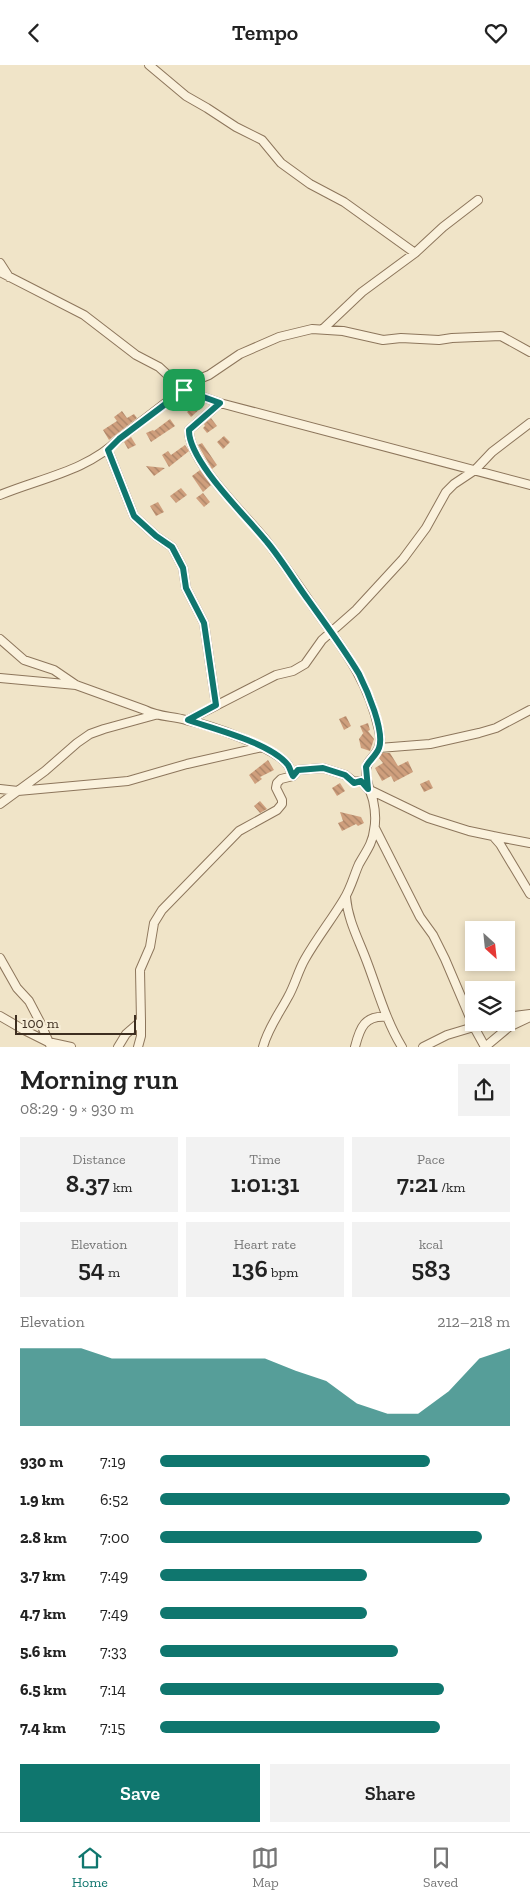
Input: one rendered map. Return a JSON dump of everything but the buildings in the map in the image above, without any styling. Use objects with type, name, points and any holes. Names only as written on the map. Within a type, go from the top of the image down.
[{"type":"street","points":[[149,65],[186,96],[236,127],[262,140],[281,163],[310,184],[344,202],[415,253]]},
{"type":"street","points":[[323,329],[362,292],[415,253],[443,227],[478,200]]},
{"type":"street","points":[[0,263],[10,279]]},
{"type":"street","points":[[0,272],[10,279],[84,315],[136,355],[158,367],[184,390],[220,403],[530,485]]},
{"type":"street","points":[[0,495],[82,466],[108,450],[119,439],[194,381],[209,375],[240,354],[279,337],[312,329],[351,332],[383,340],[401,338],[439,340],[501,336],[530,352]]},
{"type":"street","points":[[220,403],[189,430],[189,436],[215,481],[234,506],[268,542],[352,661],[368,693],[379,730],[379,748],[366,767],[368,789]]},
{"type":"street","points":[[188,720],[276,675],[293,671],[305,664],[322,640],[362,604],[402,559],[426,528],[446,492],[454,483],[475,470],[492,452],[530,423]]},
{"type":"street","points":[[108,450],[134,516],[156,536],[172,547],[183,568],[186,588],[204,623],[216,705]]},
{"type":"street","points":[[0,639],[24,660],[54,670],[76,685],[154,715],[188,720],[262,747],[288,765],[293,776]]},
{"type":"street","points":[[0,678],[76,685]]},
{"type":"street","points":[[379,748],[430,744],[479,733],[496,728],[530,710]]},
{"type":"street","points":[[0,804],[90,734],[154,715]]},
{"type":"street","points":[[0,789],[18,791],[128,781],[186,764],[262,747]]},
{"type":"street","points":[[138,1047],[141,1036],[140,970],[150,947],[154,923],[162,910],[239,831],[277,810],[282,804],[277,783],[281,779],[293,776],[298,770],[323,768],[345,775],[354,783],[361,781],[368,789],[373,800],[375,828],[373,839],[359,864],[346,897],[304,961],[289,996],[266,1036],[263,1047]]},
{"type":"street","points":[[368,789],[428,818],[469,831],[530,843]]},
{"type":"street","points":[[375,828],[420,917],[433,935],[465,1006]]},
{"type":"street","points":[[493,836],[500,843],[530,894]]},
{"type":"street","points":[[346,897],[350,923],[366,959],[387,1017],[402,1047]]},
{"type":"street","points":[[0,958],[17,988],[29,1001],[49,1044]]},
{"type":"street","points":[[0,1016],[56,1047]]},
{"type":"street","points":[[355,1047],[365,1022],[376,1016],[387,1017]]},
{"type":"street","points":[[515,1024],[530,1016]]},
{"type":"street","points":[[515,1017],[530,1016]]},
{"type":"street","points":[[118,1047],[126,1034],[141,1021]]},
{"type":"street","points":[[423,1047],[447,1035],[465,1030]]},
{"type":"street","points":[[476,1031],[485,1047],[504,1031]]},
{"type":"street","points":[[49,1044],[71,1047]]},
{"type":"route","points":[[184,390],[220,403],[189,430],[189,436],[200,460],[234,506],[268,542],[352,661],[368,693],[379,730],[380,741],[376,754],[366,767],[368,789],[361,781],[354,783],[345,775],[323,768],[298,770],[293,776],[288,765],[273,753],[255,743],[188,720],[216,705],[204,623],[186,588],[183,568],[172,547],[156,536],[134,516],[108,450],[119,439],[184,390]]}]
